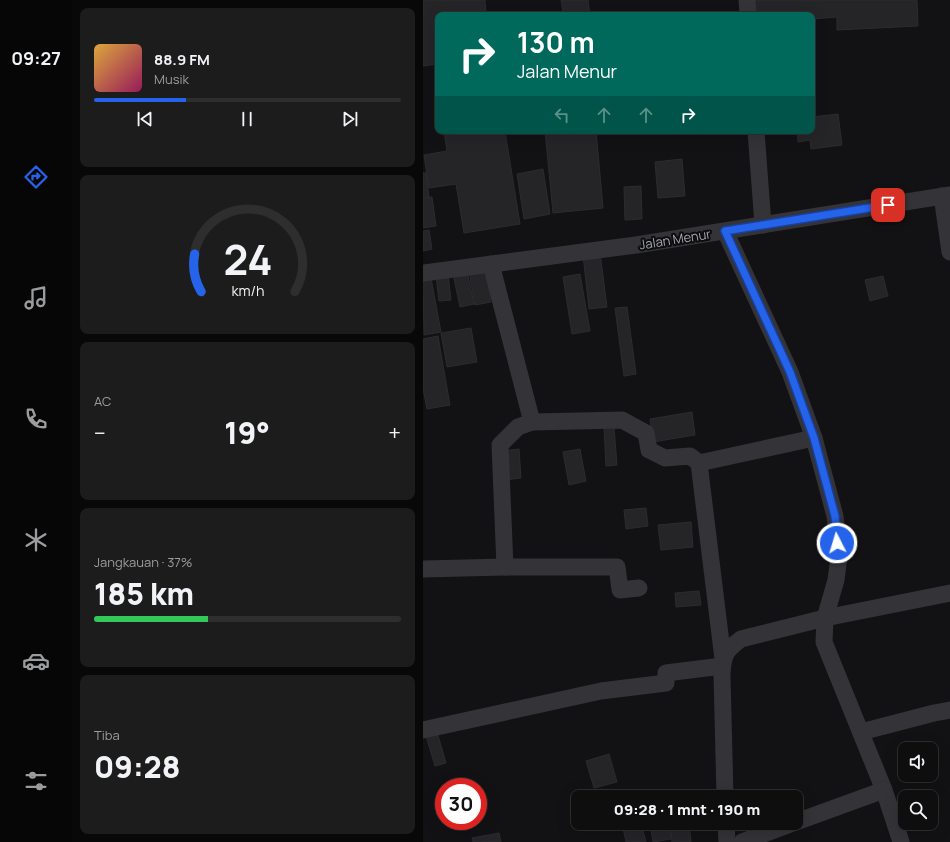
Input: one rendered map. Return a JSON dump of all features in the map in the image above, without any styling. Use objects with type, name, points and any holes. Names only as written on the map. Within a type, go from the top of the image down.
[{"type":"street","points":[[747,0],[748,12]]},
{"type":"street","points":[[756,134],[763,225]]},
{"type":"street","points":[[946,195],[950,252]]},
{"type":"street","name":"Jalan Menur","points":[[423,273],[636,245],[946,195]]},
{"type":"street","points":[[725,231],[790,372],[814,438],[835,516],[839,557],[836,580],[825,618],[824,642],[884,790],[901,842]]},
{"type":"street","points":[[491,264],[532,422]]},
{"type":"street","points":[[505,567],[500,445],[518,427],[532,422],[621,420],[646,433],[649,450],[665,458],[690,456],[699,463],[723,662],[725,790]]},
{"type":"street","points":[[699,463],[814,438]]},
{"type":"street","points":[[423,569],[617,567],[620,590],[639,588]]},
{"type":"street","points":[[723,662],[730,647],[741,639],[825,618],[950,592]]},
{"type":"street","points":[[423,730],[601,690],[666,683],[666,673],[723,662]]},
{"type":"street","points":[[861,732],[934,712],[950,710]]},
{"type":"street","points":[[803,819],[884,790]]},
{"type":"street","points":[[726,830],[727,842]]},
{"type":"street","points":[[742,842],[774,830]]},
{"type":"building","points":[[423,0],[485,0],[486,12],[435,12],[435,64],[423,66]]},
{"type":"building","points":[[561,0],[588,0],[590,12],[563,12]]},
{"type":"building","points":[[754,0],[917,0],[918,26],[837,30],[837,17],[815,19],[815,12],[754,12]]},
{"type":"building","points":[[838,114],[842,145],[811,149],[810,140],[798,142],[797,134],[815,134],[815,117]]},
{"type":"building","points":[[444,134],[505,134],[520,224],[464,233],[456,184],[429,188],[424,155],[447,151]]},
{"type":"building","points":[[545,134],[596,134],[603,208],[553,213]]},
{"type":"building","points":[[682,159],[685,196],[658,198],[655,162]]},
{"type":"building","points":[[543,169],[550,214],[524,219],[517,174]]},
{"type":"building","points":[[423,173],[426,173],[429,197],[423,198]]},
{"type":"building","points":[[641,186],[642,219],[625,220],[624,187]]},
{"type":"building","points":[[432,197],[436,226],[423,228],[423,198]]},
{"type":"building","points":[[429,230],[432,249],[423,251],[423,231]]},
{"type":"building","points":[[600,252],[607,307],[589,309],[583,255]]},
{"type":"building","points":[[485,268],[491,302],[475,305],[469,271]]},
{"type":"building","points":[[467,271],[474,304],[460,307],[453,274]]},
{"type":"building","points":[[448,274],[451,300],[439,301],[436,276]]},
{"type":"building","points":[[580,274],[590,331],[572,334],[563,277]]},
{"type":"building","points":[[883,276],[888,296],[870,301],[865,280]]},
{"type":"building","points":[[431,278],[441,332],[424,335],[423,280]]},
{"type":"building","points":[[627,307],[636,374],[624,376],[615,308]]},
{"type":"building","points":[[471,328],[477,362],[447,367],[441,333]]},
{"type":"building","points":[[438,336],[450,405],[427,409],[423,389],[423,339]]},
{"type":"building","points":[[692,412],[695,435],[653,442],[650,419]]},
{"type":"building","points":[[604,427],[614,427],[617,465],[606,466]]},
{"type":"building","points":[[519,449],[521,478],[505,480],[502,451]]},
{"type":"building","points":[[580,449],[586,481],[569,485],[563,452]]},
{"type":"building","points":[[646,508],[648,526],[626,529],[624,510]]},
{"type":"building","points":[[691,522],[693,547],[661,550],[658,525]]},
{"type":"building","points":[[699,591],[701,605],[676,607],[675,593]]},
{"type":"building","points":[[437,732],[446,763],[435,766],[426,736]]},
{"type":"building","points":[[609,754],[617,782],[594,788],[586,761]]},
{"type":"building","points":[[623,830],[643,830],[646,842],[626,842]]},
{"type":"building","points":[[651,830],[670,830],[671,839],[653,842]]},
{"type":"building","points":[[671,830],[690,830],[691,842],[672,842]]},
{"type":"building","points":[[499,833],[501,842],[473,842],[472,838]]},
{"type":"route","points":[[837,543],[835,516],[814,438],[790,372],[725,231],[888,205]]}]
